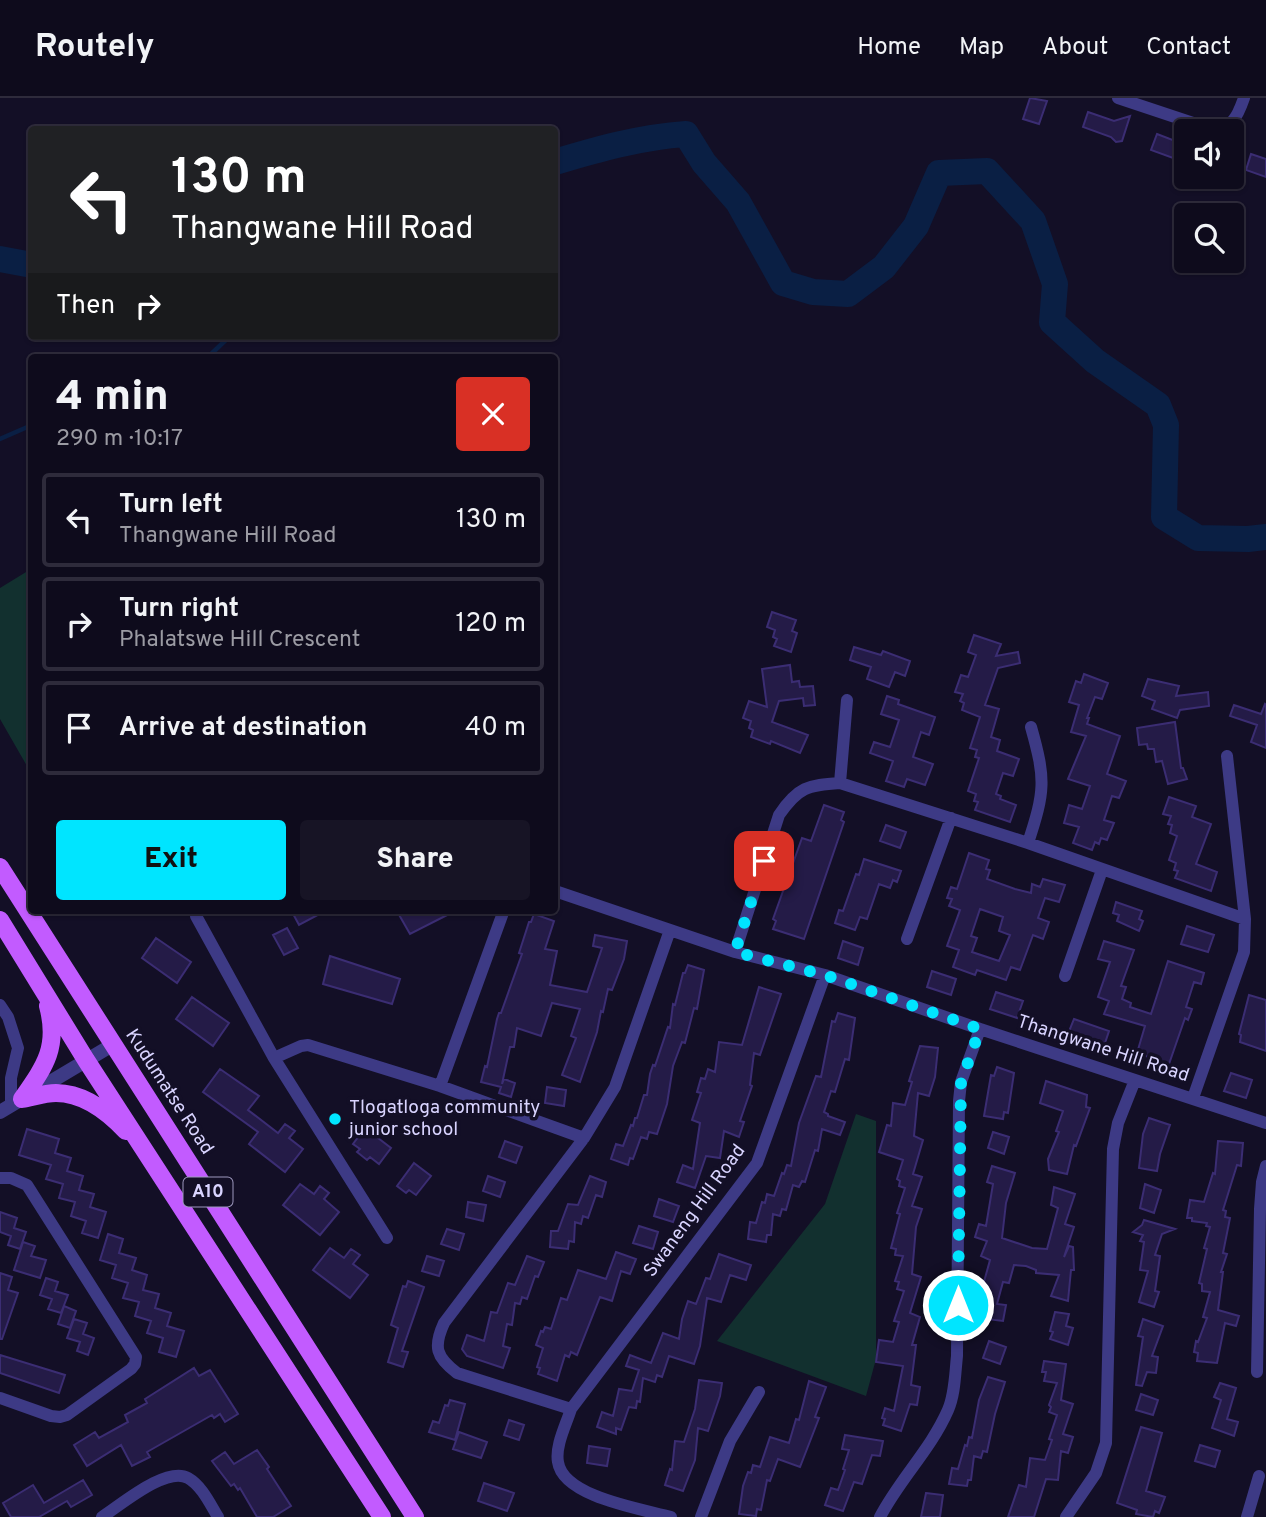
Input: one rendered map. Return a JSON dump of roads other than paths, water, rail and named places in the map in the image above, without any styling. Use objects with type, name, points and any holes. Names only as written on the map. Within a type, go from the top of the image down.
[{"type":"main road","name":"Kudumatse Road","points":[[0,867],[28,910]]},
{"type":"main road","name":"Kudumatse Road","points":[[30,914],[415,1517]]},
{"type":"main road","name":"A10","points":[[0,920],[86,1060],[382,1517]]},
{"type":"main road","points":[[11,1105],[44,1068],[50,1051],[53,1031],[42,986]]},
{"type":"main road","points":[[11,1105],[56,1093],[78,1096],[121,1126],[147,1153]]},
{"type":"street","points":[[1118,98],[1211,129],[1224,128],[1233,122],[1244,98]]},
{"type":"street","points":[[840,783],[847,700]]},
{"type":"street","points":[[1028,843],[1041,804],[1043,784],[1041,761],[1031,727]]},
{"type":"street","points":[[1193,1098],[1244,952],[1245,919],[1227,755]]},
{"type":"street","points":[[735,952],[779,815],[801,789],[816,784],[840,783],[1028,843],[1245,919]]},
{"type":"street","points":[[907,939],[951,818]]},
{"type":"street","points":[[1065,976],[1102,870]]},
{"type":"street","name":"Thangwane Hill Road","points":[[558,892],[735,952],[825,975],[1266,1123]]},
{"type":"street","points":[[440,1086],[502,914]]},
{"type":"street","points":[[196,916],[274,1058],[387,1238]]},
{"type":"street","points":[[670,930],[615,1087],[584,1138],[444,1323],[438,1336],[437,1349],[444,1363],[457,1373],[571,1409],[558,1452],[558,1463],[562,1474],[583,1492],[671,1517]]},
{"type":"street","name":"Swaneng Hill Road","points":[[571,1409],[757,1163],[825,975]]},
{"type":"street","points":[[0,1005],[8,1017],[18,1048],[11,1077],[11,1105]]},
{"type":"street","points":[[880,1517],[901,1481],[944,1419],[951,1401],[957,1356],[961,1082],[980,1029]]},
{"type":"street","points":[[11,1105],[114,1044]]},
{"type":"street","points":[[274,1058],[308,1045],[440,1086],[584,1138]]},
{"type":"street","points":[[1066,1517],[1096,1473],[1106,1444],[1112,1149],[1118,1123],[1135,1080]]},
{"type":"street","points":[[1257,1372],[1260,1209],[1266,1166]]},
{"type":"street","points":[[0,1178],[21,1181],[27,1185],[135,1357],[135,1364],[131,1369],[67,1415],[51,1416],[0,1398]]},
{"type":"street","points":[[701,1517],[730,1441],[759,1392]]},
{"type":"street","points":[[102,1517],[159,1479],[173,1476],[187,1477],[199,1487],[218,1517]]},
{"type":"street","points":[[1247,1517],[1259,1476]]},
{"type":"waterway","points":[[558,161],[636,141],[686,134],[704,163],[738,202],[783,283],[813,292],[848,294],[884,267],[916,226],[939,173],[987,171],[1033,221],[1055,284],[1052,322],[1095,361],[1158,405],[1166,425],[1164,517],[1198,538],[1266,537]]},
{"type":"waterway","points":[[0,259],[28,264]]},
{"type":"waterway","points":[[211,354],[226,340]]},
{"type":"waterway","points":[[0,439],[28,427]]},
{"type":"place","name":"Tlogatloga community junior school","points":[[335,1119]]}]
